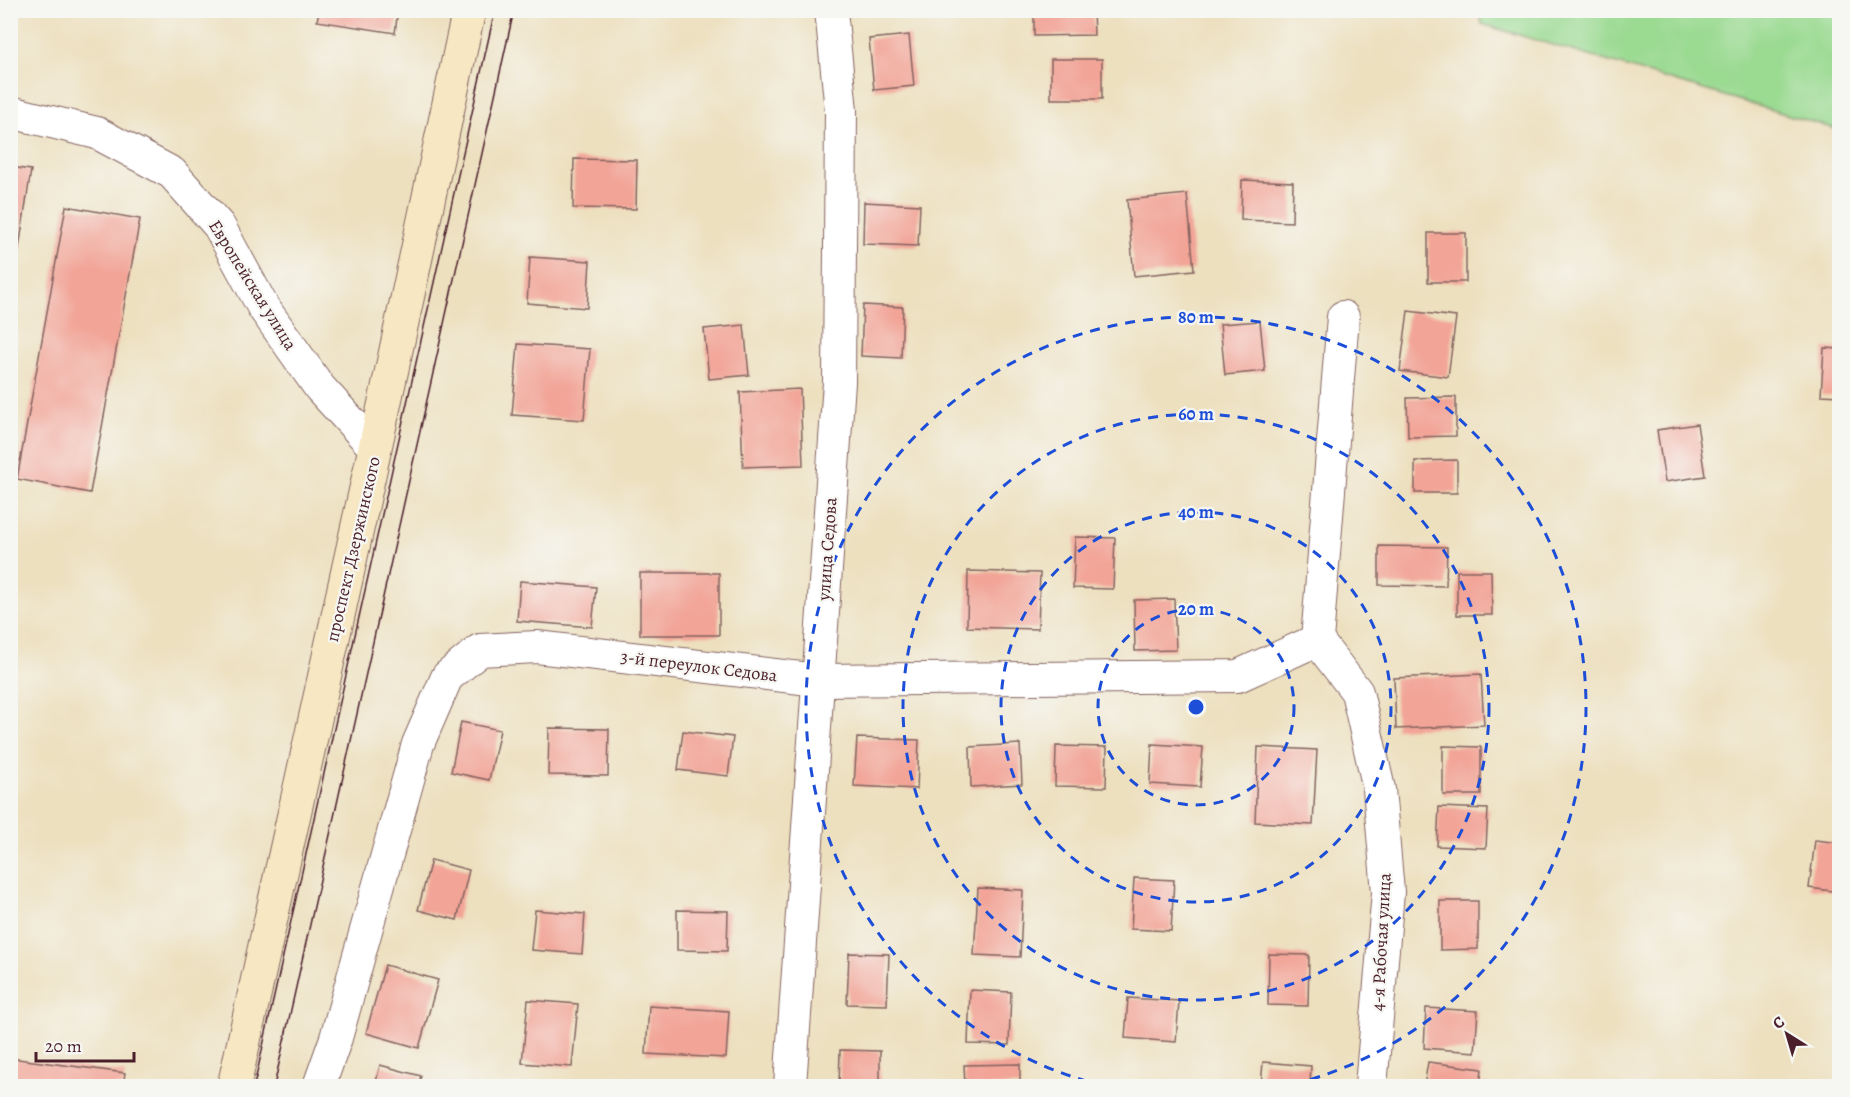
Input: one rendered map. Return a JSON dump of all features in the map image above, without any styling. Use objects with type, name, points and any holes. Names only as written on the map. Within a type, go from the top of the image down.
[{"type":"main road","name":"проспект Дзержинского","points":[[234,1086],[469,10]]},
{"type":"street","name":"улица Седова","points":[[790,1086],[839,382],[841,111],[831,10]]},
{"type":"street","name":"Европейская улица","points":[[10,112],[97,133],[172,173],[219,226],[263,307],[320,387],[375,448]]},
{"type":"street","points":[[1317,640],[1343,317]]},
{"type":"street","name":"3-й переулок Седова","points":[[319,1086],[336,1038],[418,744],[447,677],[480,650],[537,647],[818,680],[1238,676],[1317,640]]},
{"type":"street","name":"4-я Рабочая улица","points":[[1317,640],[1357,692],[1379,789],[1388,892],[1371,1086]]},
{"type":"green space","points":[[1479,11],[1839,11],[1839,130],[1482,24]]},
{"type":"building","points":[[319,10],[398,10],[395,33],[317,21]]},
{"type":"building","points":[[1034,10],[1093,10],[1094,35],[1034,36]]},
{"type":"building","points":[[909,35],[914,86],[874,90],[869,39]]},
{"type":"building","points":[[1051,59],[1102,59],[1102,99],[1051,99]]},
{"type":"building","points":[[574,159],[637,160],[636,209],[573,208]]},
{"type":"building","points":[[10,167],[31,170],[12,294],[10,294]]},
{"type":"building","points":[[1242,180],[1293,182],[1292,222],[1241,220]]},
{"type":"building","points":[[1187,194],[1194,270],[1134,276],[1127,200]]},
{"type":"building","points":[[864,202],[920,205],[918,246],[863,244]]},
{"type":"building","points":[[66,206],[140,219],[90,493],[17,479]]},
{"type":"building","points":[[1428,233],[1466,233],[1466,282],[1428,282]]},
{"type":"building","points":[[530,257],[590,261],[587,308],[527,303]]},
{"type":"building","points":[[863,305],[903,307],[901,358],[861,356]]},
{"type":"building","points":[[1408,311],[1456,317],[1448,377],[1400,371]]},
{"type":"building","points":[[1260,321],[1265,371],[1225,375],[1220,324]]},
{"type":"building","points":[[744,325],[749,375],[709,379],[704,329]]},
{"type":"building","points":[[518,344],[590,349],[584,420],[512,415]]},
{"type":"building","points":[[1824,348],[1840,349],[1840,396],[1821,395]]},
{"type":"building","points":[[800,389],[803,465],[743,467],[740,392]]},
{"type":"building","points":[[1456,397],[1456,436],[1408,437],[1407,398]]},
{"type":"building","points":[[1697,424],[1705,476],[1665,482],[1657,430]]},
{"type":"building","points":[[1457,460],[1457,493],[1415,493],[1415,461]]},
{"type":"building","points":[[1837,478],[1840,478],[1840,538],[1837,538]]},
{"type":"building","points":[[1075,537],[1115,538],[1113,589],[1073,588]]},
{"type":"building","points":[[1379,546],[1447,547],[1446,586],[1379,585]]},
{"type":"building","points":[[968,571],[1040,573],[1038,629],[967,627]]},
{"type":"building","points":[[1457,571],[1491,571],[1492,615],[1457,615]]},
{"type":"building","points":[[640,573],[719,573],[719,635],[640,635]]},
{"type":"building","points":[[520,581],[596,587],[592,627],[517,621]]},
{"type":"building","points":[[1174,599],[1176,650],[1135,651],[1134,600]]},
{"type":"building","points":[[1481,674],[1484,725],[1396,729],[1394,678]]},
{"type":"building","points":[[461,722],[500,730],[489,780],[451,772]]},
{"type":"building","points":[[549,728],[609,729],[608,776],[548,775]]},
{"type":"building","points":[[683,731],[733,737],[728,776],[678,770]]},
{"type":"building","points":[[857,738],[919,740],[917,789],[854,786]]},
{"type":"building","points":[[1020,744],[1022,784],[971,787],[970,747]]},
{"type":"building","points":[[1152,744],[1203,747],[1200,787],[1150,784]]},
{"type":"building","points":[[1056,746],[1107,747],[1106,787],[1055,786]]},
{"type":"building","points":[[1443,746],[1481,747],[1481,795],[1443,795]]},
{"type":"building","points":[[1258,747],[1317,750],[1313,825],[1255,822]]},
{"type":"building","points":[[1439,807],[1488,809],[1486,848],[1437,846]]},
{"type":"building","points":[[1815,840],[1840,843],[1840,892],[1809,888]]},
{"type":"building","points":[[431,860],[469,870],[457,920],[418,910]]},
{"type":"building","points":[[1134,878],[1174,880],[1171,931],[1131,929]]},
{"type":"building","points":[[978,888],[1023,890],[1020,957],[974,955]]},
{"type":"building","points":[[1440,901],[1478,901],[1478,949],[1440,950]]},
{"type":"building","points":[[535,910],[585,914],[582,954],[531,950]]},
{"type":"building","points":[[677,910],[728,911],[727,951],[677,950]]},
{"type":"building","points":[[849,953],[889,954],[887,1005],[847,1004]]},
{"type":"building","points":[[1269,954],[1309,955],[1308,1006],[1268,1005]]},
{"type":"building","points":[[385,965],[438,980],[419,1048],[366,1033]]},
{"type":"building","points":[[970,990],[1011,992],[1009,1045],[968,1044]]},
{"type":"building","points":[[1128,998],[1179,1001],[1176,1042],[1125,1038]]},
{"type":"building","points":[[528,1000],[578,1004],[572,1067],[522,1063]]},
{"type":"building","points":[[649,1006],[729,1011],[726,1058],[646,1054]]},
{"type":"building","points":[[1426,1008],[1478,1011],[1475,1052],[1424,1048]]},
{"type":"building","points":[[840,1050],[880,1051],[880,1086],[839,1086]]},
{"type":"building","points":[[10,1058],[125,1073],[123,1086],[10,1086]]},
{"type":"building","points":[[1263,1062],[1311,1066],[1310,1086],[1261,1086]]},
{"type":"building","points":[[1428,1062],[1482,1069],[1480,1086],[1424,1086]]},
{"type":"building","points":[[1020,1064],[1020,1086],[965,1086],[964,1065]]},
{"type":"building","points":[[380,1065],[421,1076],[418,1086],[375,1086]]},
{"type":"tram line","points":[[254,1086],[495,10]]},
{"type":"tram line","points":[[274,1086],[514,10]]}]
